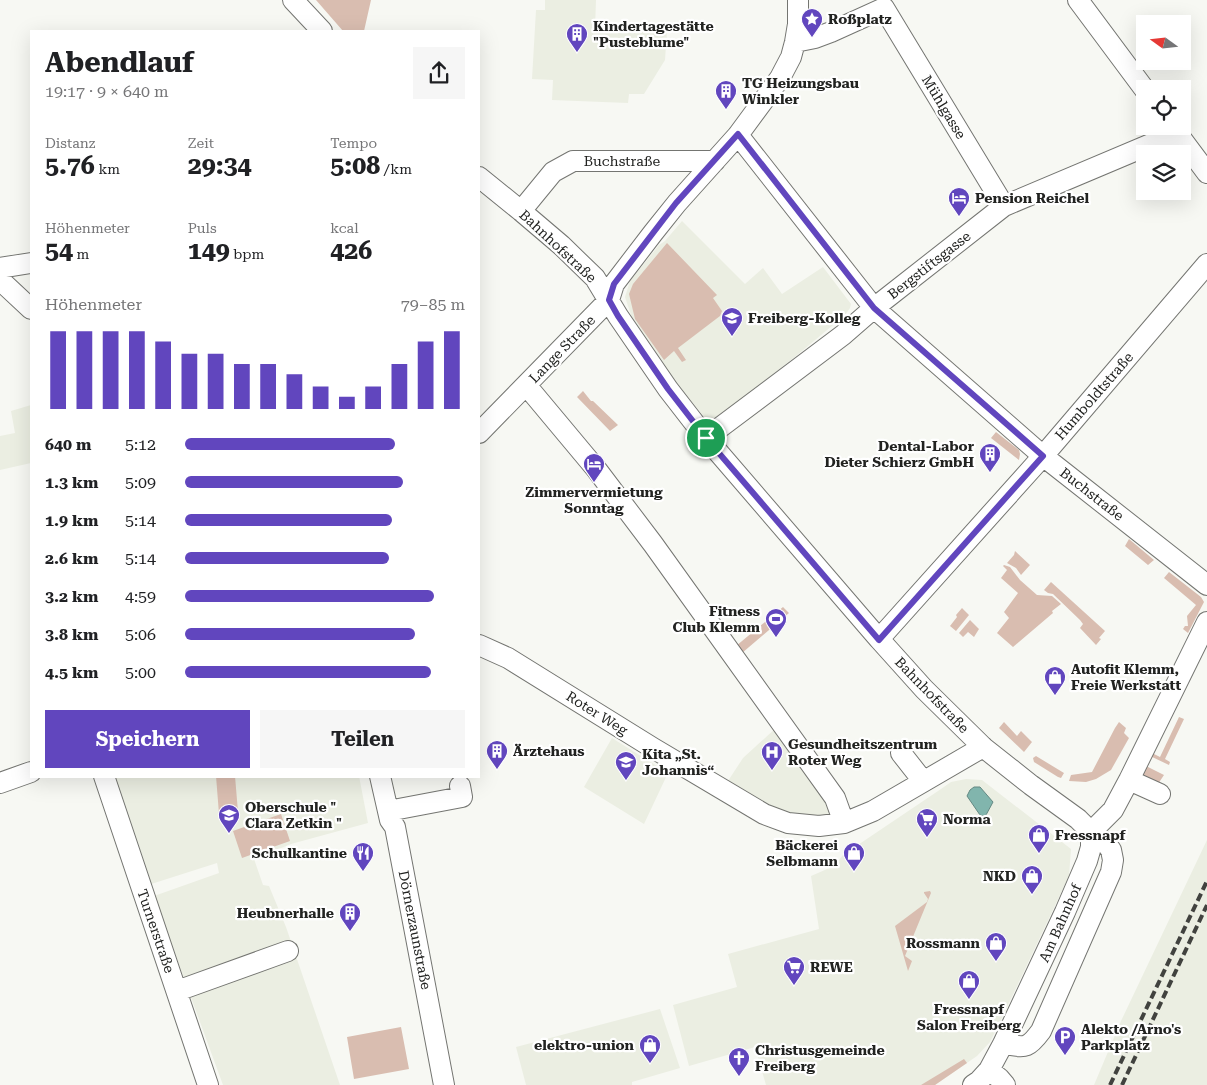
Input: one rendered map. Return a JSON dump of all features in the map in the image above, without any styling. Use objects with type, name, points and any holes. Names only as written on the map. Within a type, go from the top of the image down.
[{"type":"street","points":[[293,0],[321,30]]},
{"type":"street","name":"Lange Straße","points":[[480,432],[609,300],[614,284],[676,203],[738,134],[780,78],[791,57],[795,42],[798,24],[798,0]]},
{"type":"street","points":[[1078,0],[1138,80]]},
{"type":"street","name":"Mühlgasse","points":[[795,42],[831,32],[884,8],[1004,206]]},
{"type":"street","name":"Buchstraße","points":[[738,134],[874,308],[1043,456],[1207,586]]},
{"type":"street","name":"Bergstiftsgasse","points":[[706,438],[843,335],[874,308],[1004,206],[1161,135]]},
{"type":"street","points":[[1178,135],[1207,173]]},
{"type":"street","name":"Buchstraße","points":[[521,211],[553,172],[573,161],[715,161]]},
{"type":"street","name":"Bahnhofstraße","points":[[480,178],[561,245],[595,278],[618,316],[668,389],[706,438],[879,640],[924,689],[983,747],[1078,819],[1105,842],[1110,850],[1113,860],[1111,872],[1040,1032],[1027,1046],[1003,1044]]},
{"type":"street","points":[[0,268],[30,263]]},
{"type":"street","name":"Humboldtstraße","points":[[879,640],[1043,456],[1207,264]]},
{"type":"street","points":[[0,280],[30,308]]},
{"type":"street","points":[[526,385],[597,470],[690,594],[835,798],[844,823]]},
{"type":"street","points":[[1091,832],[1113,810],[1207,622]]},
{"type":"street","name":"Roter Weg","points":[[480,645],[508,658],[764,814],[788,823],[819,826],[844,823],[873,811],[983,747]]},
{"type":"street","points":[[901,753],[924,781]]},
{"type":"street","points":[[0,782],[30,772]]},
{"type":"street","name":"Turnerstraße","points":[[105,778],[208,1085]]},
{"type":"street","name":"Dörnerzaunstraße","points":[[381,778],[392,819],[444,1085]]},
{"type":"street","points":[[1129,780],[1160,794]]},
{"type":"street","points":[[392,819],[462,798],[460,786]]},
{"type":"street","name":"Am Bahnhof","points":[[973,1085],[989,1070],[1003,1044],[1066,912],[1087,861],[1091,847],[1091,832]]},
{"type":"street","points":[[177,991],[288,951]]},
{"type":"street","points":[[989,1070],[1005,1085]]},
{"type":"shaded area","points":[[316,0],[371,0],[364,30],[342,30]]},
{"type":"shaded area","points":[[545,0],[596,0],[595,29],[667,31],[665,60],[644,94],[629,94],[628,103],[552,100],[553,80],[532,79],[536,10],[545,10]]},
{"type":"shaded area","name":"Freiberg-Kolleg","points":[[682,221],[745,284],[763,268],[782,294],[823,267],[851,304],[845,315],[710,424],[671,376],[632,318],[625,297],[630,281],[659,245],[665,241]]},
{"type":"shaded area","points":[[667,243],[717,295],[713,298],[722,311],[720,316],[678,348],[686,360],[682,362],[674,351],[664,360],[635,319],[629,294],[633,284]]},
{"type":"shaded area","points":[[583,391],[591,401],[618,425],[610,431],[577,397]]},
{"type":"shaded area","points":[[30,405],[30,463],[0,470],[0,436],[15,433],[11,411]]},
{"type":"shaded area","points":[[996,432],[1019,450],[1019,460],[991,438]]},
{"type":"shaded area","points":[[1129,539],[1154,560],[1148,565],[1125,546]]},
{"type":"shaded area","points":[[1015,551],[1030,565],[1021,575],[1016,568],[1007,563]]},
{"type":"shaded area","points":[[1004,565],[1010,567],[1020,580],[1037,595],[1052,596],[1061,604],[1013,647],[997,633],[1009,618],[1004,612],[1018,593],[1001,578],[1007,570]]},
{"type":"shaded area","points":[[1169,572],[1201,597],[1204,602],[1188,633],[1183,629],[1185,626],[1188,626],[1187,616],[1196,605],[1164,578]]},
{"type":"shaded area","points":[[1051,582],[1105,631],[1096,645],[1080,628],[1083,624],[1080,620],[1053,594],[1044,590]]},
{"type":"shaded area","points":[[783,607],[789,613],[742,653],[736,646]]},
{"type":"shaded area","points":[[962,608],[969,615],[956,631],[950,626]]},
{"type":"shaded area","points":[[970,620],[979,629],[974,637],[968,632],[963,637],[959,633]]},
{"type":"shaded area","points":[[1179,717],[1184,719],[1165,759],[1170,762],[1169,765],[1148,755],[1150,752],[1160,757]]},
{"type":"shaded area","points":[[1004,722],[1017,736],[1021,731],[1032,742],[1024,752],[999,728]]},
{"type":"shaded area","points":[[1119,722],[1126,728],[1124,733],[1129,738],[1111,770],[1096,779],[1086,782],[1069,781],[1071,775],[1092,772]]},
{"type":"shaded area","name":"Gesundheitszentrum Roter Weg","points":[[777,727],[831,800],[831,813],[826,818],[789,818],[726,784],[743,758]]},
{"type":"shaded area","name":"Kita „St. Johannis“","points":[[612,738],[668,773],[644,824],[584,787]]},
{"type":"shaded area","points":[[1036,756],[1064,773],[1061,778],[1034,762],[1033,758]]},
{"type":"shaded area","points":[[1144,765],[1164,775],[1158,784],[1145,779],[1142,774]]},
{"type":"shaded area","points":[[112,778],[359,778],[368,823],[291,844],[254,859],[263,885],[269,886],[286,927],[340,1085],[223,1085],[154,896],[219,873],[217,863],[145,886]]},
{"type":"shaded area","points":[[216,778],[235,778],[238,812],[219,814]]},
{"type":"shaded area","points":[[966,779],[982,780],[1071,849],[1069,876],[990,1042],[977,1056],[935,1085],[766,1085],[755,1047],[689,1066],[673,1005],[737,987],[728,954],[819,929],[811,876],[834,866],[843,855],[951,782]]},
{"type":"shaded area","points":[[281,814],[290,841],[242,858],[233,831]]},
{"type":"shaded area","points":[[1207,840],[1207,1085],[1094,1085],[1121,1021]]},
{"type":"shaded area","points":[[930,891],[931,893],[905,956],[912,961],[908,971],[895,926],[927,902],[928,899],[924,892]]},
{"type":"shaded area","points":[[660,1009],[680,1068],[632,1082],[632,1085],[526,1085],[516,1047]]},
{"type":"shaded area","points":[[401,1027],[409,1069],[354,1079],[347,1037]]},
{"type":"shaded area","points":[[964,1059],[967,1063],[935,1085],[921,1085]]},
{"type":"water","points":[[974,787],[980,787],[993,802],[986,815],[980,815],[967,796]]},
{"type":"railway","points":[[1110,1085],[1207,881]]},
{"type":"railway","points":[[1122,1085],[1207,905]]},
{"type":"place","name":"Roßplatz","points":[[812,38]]},
{"type":"place","name":"Kindertagestätte \"Pusteblume\"","points":[[577,53]]},
{"type":"place","name":"TG Heizungsbau Winkler","points":[[726,110]]},
{"type":"place","name":"Pension Reichel","points":[[959,217]]},
{"type":"place","name":"Freiberg-Kolleg","points":[[732,337]]},
{"type":"place","name":"Dental-Labor Dieter Schierz GmbH","points":[[990,473]]},
{"type":"place","name":"Zimmervermietung Sonntag","points":[[594,483]]},
{"type":"place","name":"Fitness Club Klemm","points":[[776,638]]},
{"type":"place","name":"Autofit Klemm, Freie Werkstatt","points":[[1055,696]]},
{"type":"place","name":"Ärztehaus","points":[[497,770]]},
{"type":"place","name":"Gesundheitszentrum Roter Weg","points":[[772,771]]},
{"type":"place","name":"Kita „St. Johannis“","points":[[626,781]]},
{"type":"place","name":"Oberschule \" Clara Zetkin \"","points":[[229,834]]},
{"type":"place","name":"Norma","points":[[927,838]]},
{"type":"place","name":"Fressnapf","points":[[1039,854]]},
{"type":"place","name":"Schulkantine","points":[[363,872]]},
{"type":"place","name":"Bäckerei Selbmann","points":[[854,872]]},
{"type":"place","name":"NKD","points":[[1032,895]]},
{"type":"place","name":"Heubnerhalle","points":[[350,932]]},
{"type":"place","name":"Rossmann","points":[[996,962]]},
{"type":"place","name":"REWE","points":[[794,986]]},
{"type":"place","name":"Fressnapf Salon Freiberg","points":[[969,1000]]},
{"type":"place","name":"Alekto /Arno's Parkplatz","points":[[1065,1056]]},
{"type":"place","name":"elektro-union","points":[[650,1064]]},
{"type":"place","name":"Christusgemeinde Freiberg","points":[[739,1077]]},
{"type":"route","points":[[738,134],[874,308],[1043,456],[879,640],[706,438],[668,389],[609,300],[614,284],[676,203],[738,134]]}]
